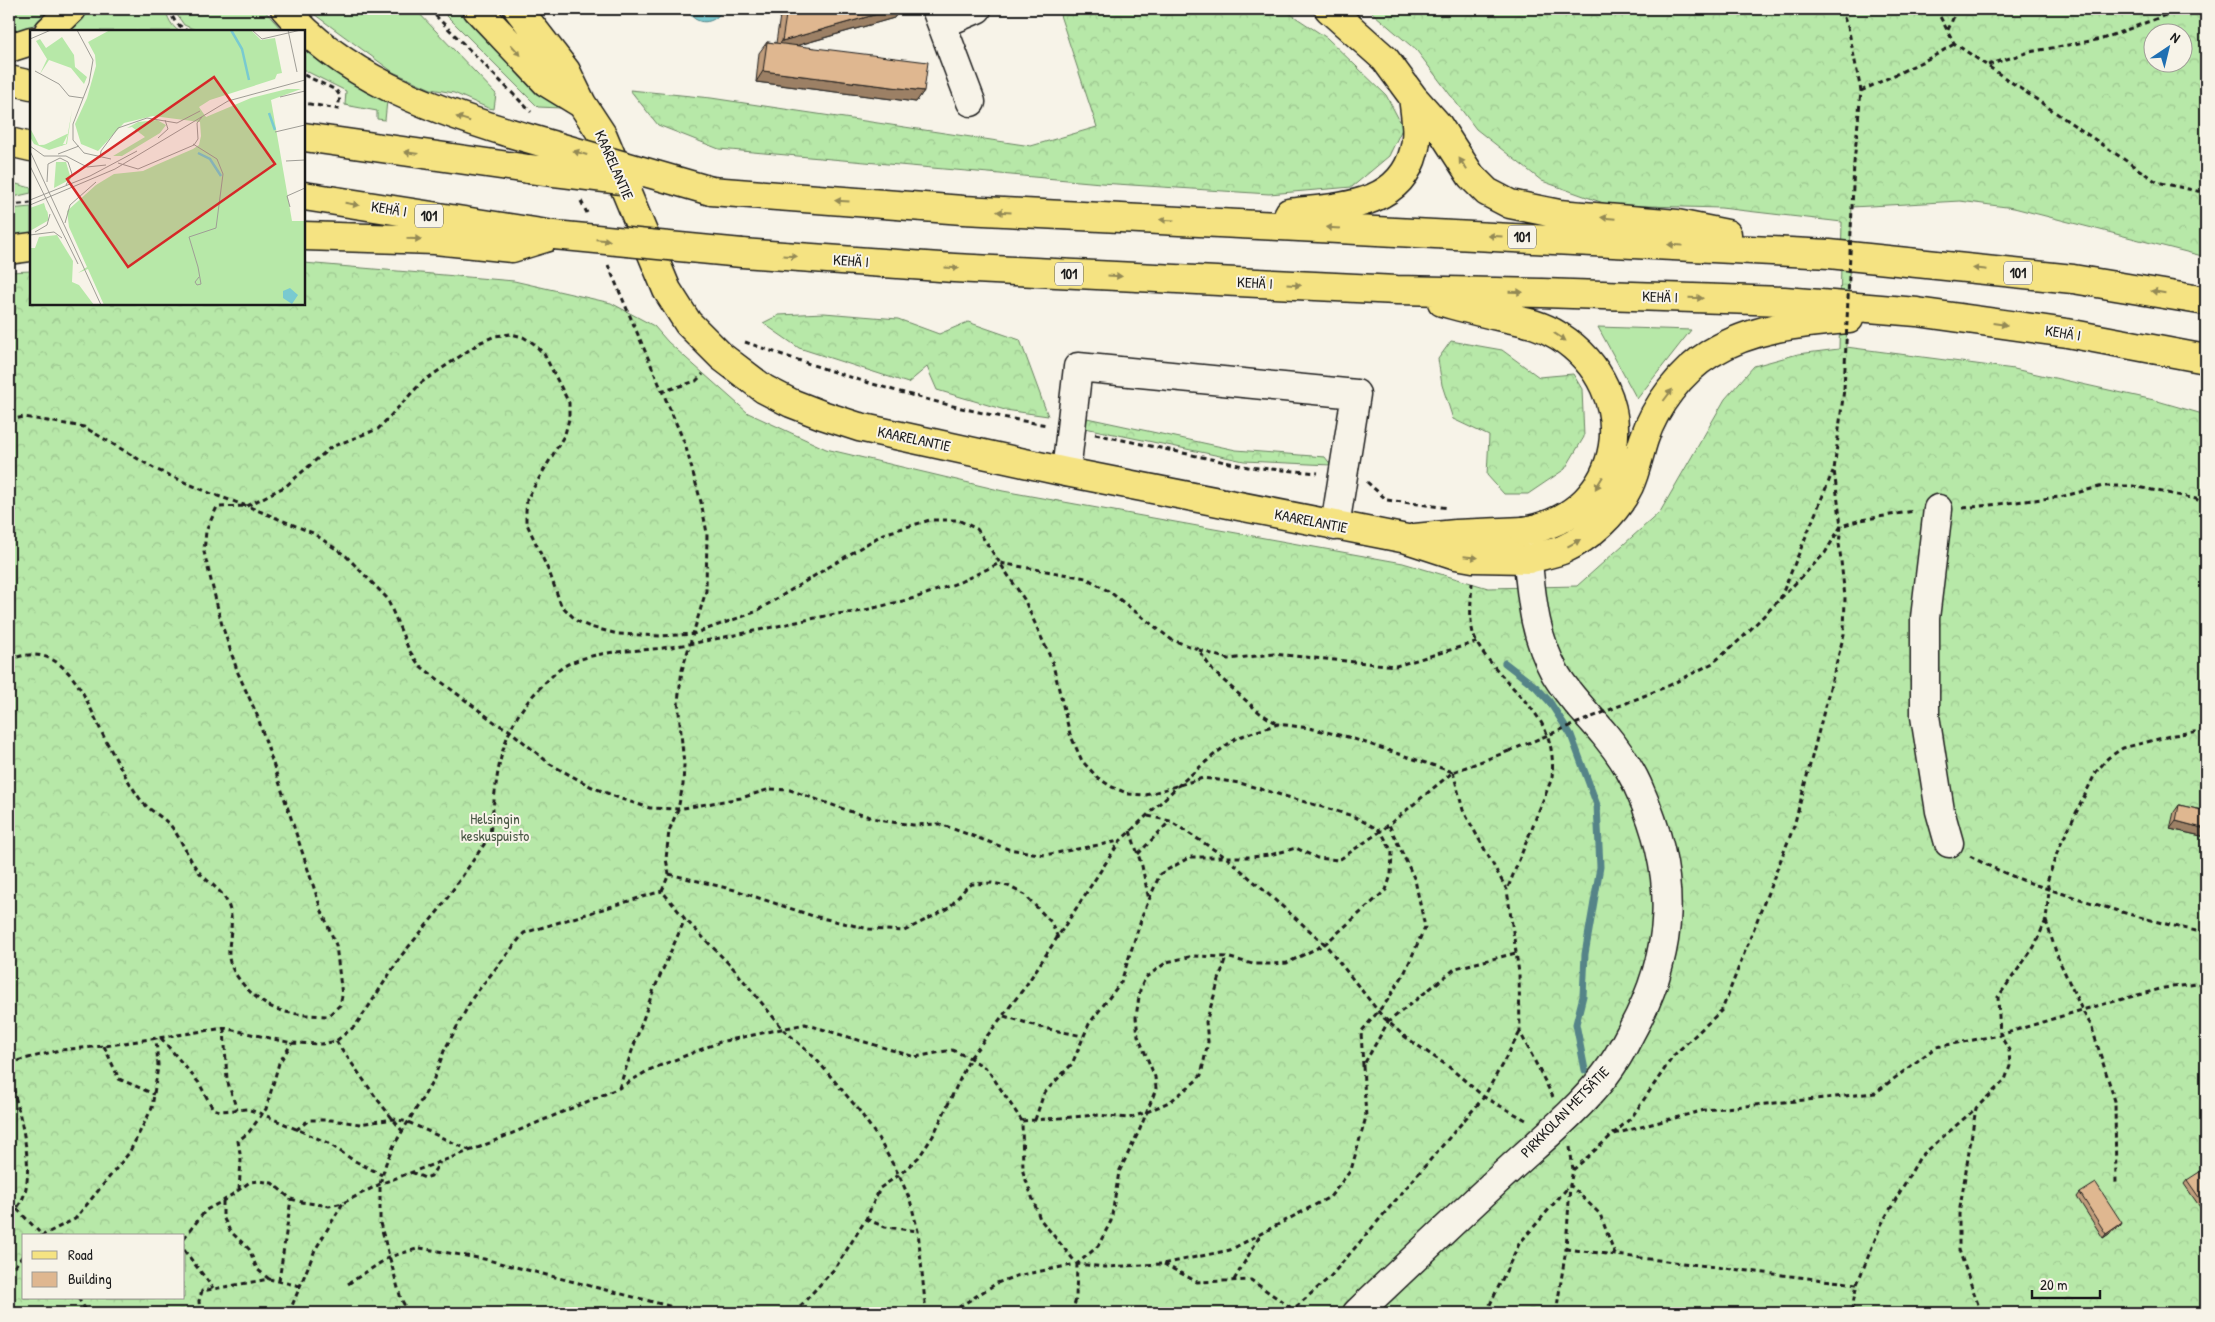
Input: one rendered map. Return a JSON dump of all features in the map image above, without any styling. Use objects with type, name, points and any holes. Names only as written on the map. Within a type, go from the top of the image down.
[{"type":"main road","points":[[50,30],[72,9]]},
{"type":"main road","points":[[285,9],[323,45],[357,70],[448,114],[711,190]]},
{"type":"main road","points":[[481,11],[513,9]]},
{"type":"main road","name":"KAARELANTIE","points":[[518,9],[566,71],[582,104],[603,136],[667,290],[688,323],[722,357],[764,390],[791,404],[822,415],[859,426],[1066,472],[1407,539],[1456,555],[1473,558],[1528,559],[1560,550],[1584,538],[1607,519],[1628,487],[1645,438],[1666,396],[1687,372],[1710,353],[1744,336],[1785,325],[1917,312]]},
{"type":"main road","points":[[1329,9],[1385,59],[1413,97],[1438,124],[1471,176],[1487,192],[1510,204],[1558,214],[1677,224],[1829,254]]},
{"type":"main road","name":"KAARELANTIE","points":[[481,11],[546,82],[582,104]]},
{"type":"main road","points":[[9,48],[30,41]]},
{"type":"main road","points":[[9,80],[30,84]]},
{"type":"main road","points":[[1215,223],[1340,207],[1378,198],[1397,184],[1408,168],[1415,150],[1416,130],[1413,97]]},
{"type":"main road","name":"101","points":[[305,137],[529,170],[711,190],[963,210],[1829,254],[2073,279],[2206,301]]},
{"type":"main road","points":[[9,142],[30,147]]},
{"type":"main road","name":"KEHÄ I","points":[[305,196],[554,236],[742,253],[954,268],[1397,290],[1542,292],[1784,301],[1917,312],[2067,333],[2206,359]]},
{"type":"main road","points":[[305,236],[435,240],[512,248],[554,236]]},
{"type":"main road","points":[[9,250],[30,247]]},
{"type":"main road","name":"KAARELANTIE","points":[[1397,290],[1498,316],[1537,323],[1559,336],[1578,350],[1600,375],[1609,396],[1614,437],[1611,457],[1602,480],[1588,500],[1572,514],[1544,528],[1407,539]]},
{"type":"street","points":[[970,102],[939,16],[977,9]]},
{"type":"street","points":[[1066,472],[1078,367],[1356,394],[1335,526]]},
{"type":"street","points":[[1938,509],[1925,618],[1925,716],[1940,811],[1949,843]]},
{"type":"street","name":"PIRKKOLAN METSÄTIE","points":[[1357,1313],[1549,1133],[1605,1075],[1621,1051],[1644,1008],[1659,969],[1665,926],[1666,886],[1664,864],[1658,836],[1638,785],[1605,735],[1566,691],[1548,660],[1532,610],[1524,531]]},
{"type":"path","points":[[168,9],[176,23],[186,30]]},
{"type":"path","points":[[1556,1313],[1566,1248],[1570,1185],[1573,1170],[1632,1117],[1674,1054],[1722,1010],[1794,826],[1844,634],[1845,597],[1839,543],[1841,526],[1834,470],[1844,388],[1854,163],[1861,91],[1848,27],[1840,9]]},
{"type":"path","points":[[1936,9],[1954,44],[2158,182],[2206,193]]},
{"type":"path","points":[[1948,30],[1957,9]]},
{"type":"path","points":[[1988,66],[2029,52],[2102,39],[2182,9]]},
{"type":"path","points":[[1861,91],[1934,56],[1954,44]]},
{"type":"path","points":[[305,75],[336,90],[340,96],[338,108],[305,102]]},
{"type":"path","points":[[9,205],[30,203]]},
{"type":"path","points":[[624,304],[685,444],[701,502],[707,534],[706,591],[682,670],[678,701],[684,766],[678,809],[669,831],[666,859],[669,874],[662,891]]},
{"type":"path","points":[[9,660],[23,655],[36,654],[46,657],[57,662],[75,681],[84,694],[104,738],[142,801],[173,828],[199,873],[226,900],[232,921],[230,964],[237,976],[256,998],[276,1009],[300,1014],[328,1016],[340,1005],[342,996],[336,945],[321,909],[257,715],[238,673],[222,625],[204,552],[206,531],[217,506],[247,506],[286,486],[331,447],[378,429],[422,382],[481,342],[495,336],[511,334],[523,337],[533,343],[544,354],[569,404],[569,419],[564,434],[527,499],[526,522],[550,574],[561,605],[577,621],[590,627],[618,634],[661,636],[694,634],[755,612],[883,534],[930,520],[958,520],[977,529],[1024,599],[1052,661],[1070,734],[1082,761],[1098,778],[1129,794],[1146,795],[1203,778],[1240,783],[1353,816],[1381,831],[1392,852],[1391,875],[1386,890],[1325,944],[1287,963],[1253,964],[1226,958],[1193,956],[1167,962],[1145,978],[1140,990],[1136,1017],[1138,1036],[1155,1077],[1156,1089],[1119,1172],[1111,1221],[1098,1246],[1077,1264]]},
{"type":"path","points":[[661,392],[696,381],[737,344],[745,342],[813,366],[934,401],[1007,419],[1071,429],[1248,467],[1364,479],[1387,500],[1453,508]]},
{"type":"path","points":[[9,420],[24,417],[84,426],[157,470],[212,494],[313,533],[346,556],[387,598],[409,650],[419,665],[497,724],[509,730],[550,764],[590,786],[620,799],[650,808],[678,809],[741,798],[770,789],[790,790],[885,822],[913,825],[940,824],[1008,849],[1045,855],[1120,841]]},
{"type":"path","points":[[1778,602],[1834,470]]},
{"type":"path","points":[[1035,1120],[1044,1093],[1072,1064],[1089,1024],[1120,982],[1160,874],[1190,857],[1227,858],[1270,855],[1296,848],[1317,858],[1340,860],[1389,825],[1452,772],[1509,751],[1668,686],[1713,663],[1743,638],[1825,553],[1841,526],[1903,511],[1978,508],[2060,497],[2103,486],[2133,486],[2196,499],[2206,505]]},
{"type":"path","points":[[1473,558],[1470,604],[1473,632],[1477,642],[1503,677],[1534,710],[1551,739],[1554,760],[1552,778],[1507,890]]},
{"type":"path","points":[[9,1063],[60,1050],[104,1046],[224,1028],[292,1043],[322,1044],[336,1041],[355,1026],[401,956],[439,910],[485,843],[490,834],[502,750],[509,730],[522,709],[538,690],[557,672],[573,662],[607,653],[691,644],[835,614],[857,612],[915,598],[960,582],[1000,563],[1086,578],[1110,592],[1172,640],[1228,659],[1274,654],[1396,666],[1477,642]]},
{"type":"path","points":[[1198,649],[1213,671],[1260,713],[1278,724],[1309,728],[1348,737],[1452,772]]},
{"type":"path","points":[[794,1313],[836,1267],[866,1219],[880,1188],[899,1176],[919,1157],[934,1136],[970,1058],[1004,1016],[1058,939],[1120,841],[1179,785],[1236,738],[1278,724]]},
{"type":"path","points":[[1851,1313],[1857,1284],[1881,1226],[1920,1157],[2005,1080],[2010,1066],[2009,1050],[2000,1035],[1998,997],[2034,947],[2046,920],[2049,891],[2047,882],[2058,850],[2096,772],[2108,758],[2123,748],[2144,741],[2206,730]]},
{"type":"path","points":[[1289,1313],[1330,1277],[1484,1097],[1520,1032],[1519,972],[1507,890],[1463,810],[1452,772]]},
{"type":"path","points":[[1148,816],[1170,821],[1227,858],[1325,944],[1388,1022],[1404,1036],[1449,1067],[1484,1097],[1549,1133]]},
{"type":"path","points":[[1138,854],[1170,821]]},
{"type":"path","points":[[944,1313],[959,1307],[997,1283],[1016,1276],[1077,1264],[1105,1267],[1163,1264],[1230,1250],[1330,1197],[1350,1170],[1366,1117],[1361,1032],[1387,1001],[1404,974],[1425,926],[1415,880],[1389,825]]},
{"type":"path","points":[[1130,831],[1142,866],[1149,900]]},
{"type":"path","points":[[1949,843],[1987,866],[2049,891],[2116,912],[2206,933]]},
{"type":"path","points":[[669,874],[735,890],[813,916],[870,929],[904,930],[949,908],[966,888],[972,884],[977,882],[992,883],[1008,886],[1025,895],[1051,922],[1058,939]]},
{"type":"path","points":[[662,891],[685,919],[734,969],[783,1029],[816,1059],[858,1109],[899,1176],[910,1200],[918,1231],[926,1313]]},
{"type":"path","points":[[409,1313],[401,1299],[380,1223],[380,1184],[386,1163],[433,1081],[444,1051],[473,997],[524,933],[662,891]]},
{"type":"path","points":[[619,1088],[652,994],[685,919]]},
{"type":"path","points":[[2046,920],[2058,958],[2091,1025],[2115,1101],[2116,1185]]},
{"type":"path","points":[[1363,1066],[1388,1022],[1456,968],[1516,953]]},
{"type":"path","points":[[1022,1121],[1097,1115],[1129,1118],[1171,1101],[1201,1075],[1208,1042],[1206,1022],[1226,958]]},
{"type":"path","points":[[1614,1134],[1705,1110],[1875,1093],[1936,1047],[2000,1035],[2164,988],[2206,982]]},
{"type":"path","points":[[1004,1016],[1043,1028],[1084,1036]]},
{"type":"path","points":[[185,1237],[206,1210],[250,1182],[272,1183],[291,1199],[329,1206],[343,1203],[380,1184],[440,1162],[619,1088],[649,1070],[720,1042],[805,1024],[915,1058],[952,1050],[970,1058],[988,1070],[1022,1121],[1023,1172],[1040,1219],[1077,1264],[1076,1299],[1072,1313]]},
{"type":"path","points":[[224,1028],[227,1080],[238,1110]]},
{"type":"path","points":[[46,1234],[75,1219],[129,1153],[152,1108],[158,1066],[156,1038]]},
{"type":"path","points":[[161,1038],[199,1083],[213,1108],[221,1111],[247,1109],[262,1114],[328,1143],[382,1175]]},
{"type":"path","points":[[336,1041],[403,1132]]},
{"type":"path","points":[[239,1190],[241,1160],[238,1141],[249,1132],[266,1109],[280,1063],[292,1043]]},
{"type":"path","points":[[104,1046],[120,1079],[154,1094]]},
{"type":"path","points":[[9,1071],[28,1161],[25,1191],[16,1209],[9,1214]]},
{"type":"path","points":[[1976,1108],[1958,1214],[1959,1250],[1980,1313]]},
{"type":"path","points":[[296,1130],[309,1120],[331,1120],[360,1124],[393,1119],[408,1122],[469,1150]]},
{"type":"path","points":[[410,1172],[425,1178],[431,1176],[440,1162]]},
{"type":"path","points":[[1570,1185],[1600,1214],[1615,1254]]},
{"type":"path","points":[[1486,1313],[1520,1244],[1570,1185]]},
{"type":"path","points":[[279,1281],[291,1199]]},
{"type":"path","points":[[222,1201],[223,1217],[230,1232],[249,1249],[257,1268],[269,1279]]},
{"type":"path","points":[[290,1313],[315,1250],[343,1203]]},
{"type":"path","points":[[16,1209],[40,1234]]},
{"type":"path","points":[[866,1219],[885,1227],[918,1231]]},
{"type":"path","points":[[1234,1281],[1262,1233]]},
{"type":"path","points":[[348,1284],[389,1257],[420,1248],[484,1259],[669,1306],[674,1313]]},
{"type":"path","points":[[1566,1248],[1857,1284]]},
{"type":"path","points":[[185,1251],[212,1288]]},
{"type":"path","points":[[9,1274],[22,1257]]},
{"type":"path","points":[[1163,1264],[1197,1282],[1251,1280],[1293,1309]]},
{"type":"path","points":[[200,1313],[199,1300],[202,1292],[212,1288],[269,1279],[300,1286]]},
{"type":"path","points":[[79,1300],[88,1313]]},
{"type":"path","points":[[1973,1313],[1979,1308]]},
{"type":"green space","points":[[9,9],[55,9],[34,25],[9,34]]},
{"type":"green space","points":[[87,9],[165,9],[169,19],[178,30],[71,30]]},
{"type":"green space","points":[[173,9],[263,9],[282,30],[196,30],[184,25]]},
{"type":"green space","points":[[307,9],[415,9],[496,94],[494,109],[454,93],[431,89],[393,72]]},
{"type":"green space","points":[[440,9],[465,9],[561,108],[538,107]]},
{"type":"green space","points":[[1058,9],[1283,9],[1327,38],[1386,95],[1403,127],[1389,156],[1352,187],[1269,194],[1101,183],[719,149],[658,125],[630,90],[711,98],[1031,146],[1097,127]]},
{"type":"green space","name":"Helsingin keskuspuisto","points":[[1368,9],[2206,9],[2206,257],[2014,208],[1960,201],[1852,207],[1846,347],[2014,369],[2154,400],[2206,415],[2206,1313],[9,1313],[9,272],[30,271],[30,305],[305,305],[305,263],[514,281],[611,303],[654,326],[668,342],[748,413],[826,449],[1003,491],[1403,563],[1488,588],[1577,586],[1660,512],[1725,399],[1754,366],[1798,354],[1839,349],[1842,222],[1721,208],[1609,205],[1542,181],[1476,129],[1417,51]]},
{"type":"green space","points":[[305,50],[366,92],[387,101],[385,120],[377,119],[377,111],[345,105],[346,91],[305,70]]},
{"type":"green space","points":[[9,182],[30,188],[30,193],[9,198]]},
{"type":"green space","points":[[30,207],[30,234],[9,237],[9,209]]},
{"type":"green space","points":[[824,313],[898,319],[939,334],[968,322],[1020,340],[1048,416],[1005,410],[937,390],[927,367],[908,383],[799,348],[763,323],[779,315]]},
{"type":"green space","points":[[1598,327],[1691,330],[1637,399]]},
{"type":"green space","points":[[1451,341],[1502,350],[1539,377],[1573,374],[1582,389],[1584,437],[1565,469],[1528,494],[1504,494],[1487,475],[1489,436],[1453,419],[1442,385],[1438,359]]},
{"type":"green space","points":[[1087,418],[1236,450],[1325,457],[1331,465],[1244,461],[1085,428]]},
{"type":"water","points":[[687,9],[723,9],[715,18],[705,22],[695,19]]},
{"type":"building","points":[[787,9],[895,9],[782,41]]},
{"type":"building","points":[[767,42],[928,62],[924,91],[763,71]]},
{"type":"building","points":[[2179,805],[2206,811],[2206,829],[2176,821]]},
{"type":"building","points":[[2201,1171],[2206,1178],[2205,1206],[2187,1180]]},
{"type":"building","points":[[2096,1183],[2122,1223],[2106,1234],[2080,1193]]},
{"type":"waterway","points":[[1505,663],[1536,687],[1549,701],[1571,735],[1597,805],[1600,867],[1585,954],[1583,996],[1576,1024],[1585,1070]]}]
